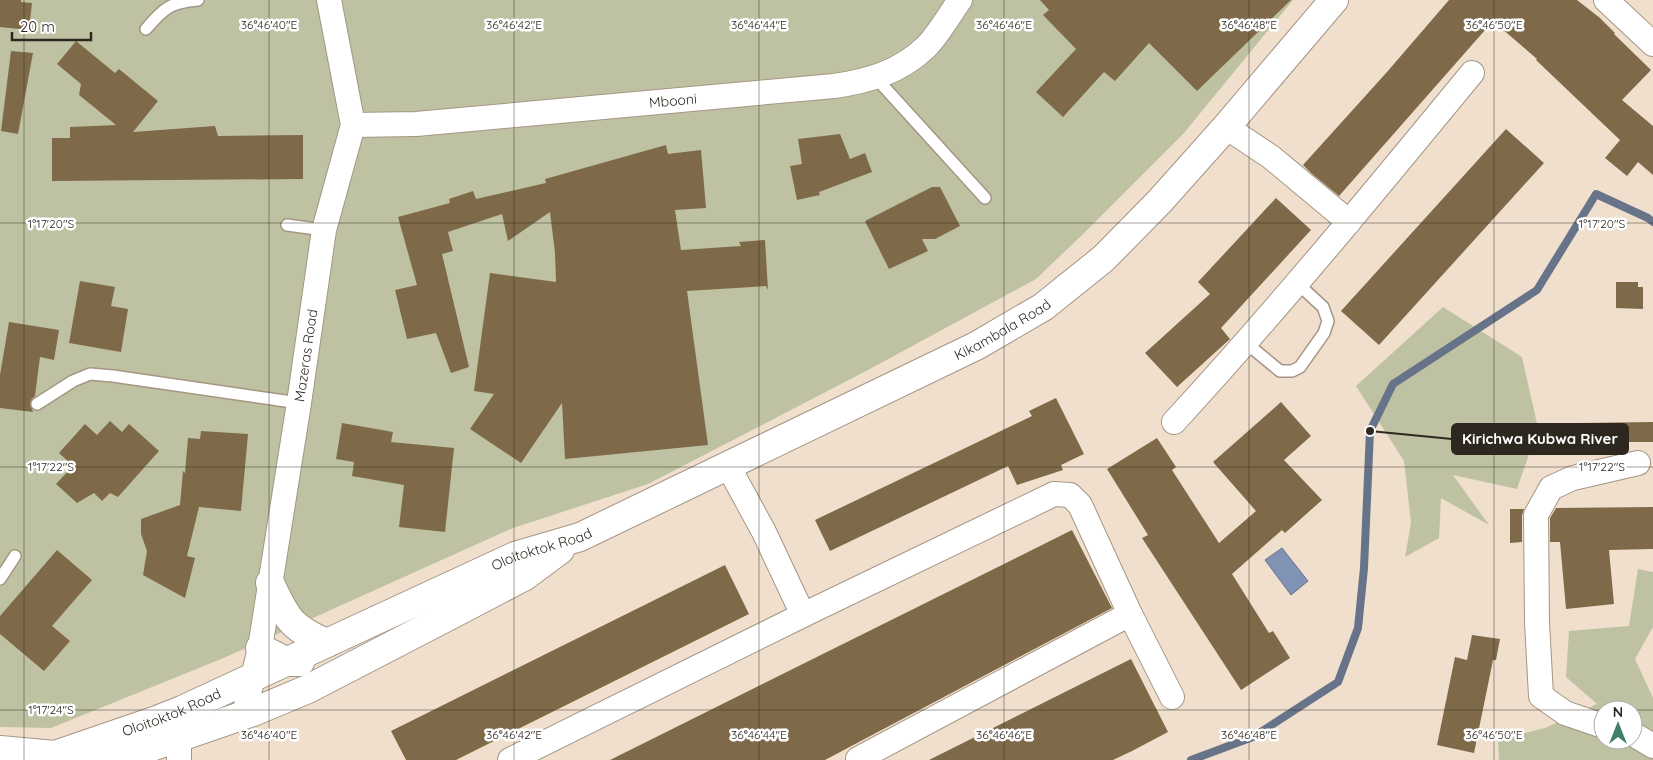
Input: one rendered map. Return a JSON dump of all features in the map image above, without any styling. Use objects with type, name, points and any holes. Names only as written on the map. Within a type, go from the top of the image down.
[{"type":"main road","name":"Kikambala Road","points":[[580,536],[976,346],[1043,306],[1104,258],[1160,201],[1334,0]]},
{"type":"main road","name":"Oloitoktok Road","points":[[55,755],[157,720],[251,679],[515,556],[580,536]]},
{"type":"main road","name":"Oloitoktok Road","points":[[0,750],[91,760],[179,749],[244,714],[308,688],[524,576],[580,536]]},
{"type":"main road","points":[[270,582],[280,604],[293,625],[310,636],[327,643]]},
{"type":"main road","points":[[260,648],[288,662],[328,664],[368,656]]},
{"type":"street","name":"Mazeras Road","points":[[244,714],[260,648],[324,230],[353,125],[329,0]]},
{"type":"street","name":"Mbooni","points":[[353,125],[416,124],[859,83],[876,78],[904,64],[926,46],[960,0]]},
{"type":"street","points":[[1606,0],[1653,44]]},
{"type":"street","points":[[1174,422],[1246,343],[1472,73]]},
{"type":"street","points":[[1226,127],[1270,157],[1349,222]]},
{"type":"street","points":[[1593,722],[1566,713],[1541,696],[1537,622],[1536,515],[1551,488],[1573,478],[1638,463]]},
{"type":"street","points":[[728,466],[764,532],[803,614]]},
{"type":"street","points":[[510,760],[803,614],[1054,494],[1070,495],[1080,504],[1130,614],[1172,697]]},
{"type":"street","points":[[858,759],[1130,614]]},
{"type":"lane","points":[[146,29],[161,11],[182,1],[198,0]]},
{"type":"lane","points":[[876,78],[985,198]]},
{"type":"lane","points":[[287,225],[324,230]]},
{"type":"lane","points":[[1246,343],[1280,371],[1292,371],[1300,368],[1324,333],[1328,321],[1323,307],[1297,283]]},
{"type":"lane","points":[[37,404],[73,381],[90,374],[299,403]]},
{"type":"lane","points":[[0,579],[15,556]]},
{"type":"green space","points":[[0,0],[1293,0],[1184,133],[1036,279],[868,370],[648,484],[513,528],[226,657],[51,728],[0,727]]},
{"type":"green space","points":[[1443,307],[1522,357],[1538,428],[1517,489],[1453,475],[1489,525],[1441,498],[1439,538],[1405,557],[1411,523],[1404,461],[1356,386]]},
{"type":"green space","points":[[1638,569],[1653,572],[1653,627],[1635,659],[1653,698],[1653,760],[1499,760],[1498,740],[1545,728],[1593,706],[1593,750],[1643,750],[1643,700],[1593,701],[1566,677],[1569,631],[1629,626]]},
{"type":"water","points":[[1282,548],[1308,581],[1291,595],[1265,560]]},
{"type":"building","points":[[0,0],[21,0],[21,2],[32,3],[29,30],[0,27]]},
{"type":"building","points":[[1040,0],[1291,0],[1197,91],[1149,43],[1115,81],[1104,72],[1063,117],[1036,92],[1076,49],[1043,15],[1049,10]]},
{"type":"building","points":[[1449,0],[1577,0],[1600,18],[1651,70],[1622,100],[1653,126],[1653,175],[1638,162],[1627,176],[1605,158],[1620,140],[1537,59],[1493,21],[1339,196],[1311,173],[1303,165]]},
{"type":"building","points":[[76,41],[115,73],[119,69],[158,101],[133,132],[215,126],[218,136],[303,135],[303,179],[52,181],[52,138],[70,138],[70,127],[116,125],[79,95],[81,84],[57,64]]},
{"type":"building","points":[[11,51],[33,53],[18,134],[1,131]]},
{"type":"building","points":[[1506,129],[1544,163],[1379,345],[1341,311]]},
{"type":"building","points":[[840,134],[850,159],[865,153],[872,172],[819,192],[820,195],[797,200],[790,166],[802,164],[798,139]]},
{"type":"building","points":[[666,145],[668,154],[701,150],[706,208],[675,210],[681,250],[741,246],[739,242],[765,240],[768,290],[766,286],[687,291],[708,445],[565,459],[562,403],[521,463],[470,429],[494,394],[474,391],[490,273],[556,282],[550,212],[508,241],[502,214],[448,232],[453,251],[442,254],[469,367],[451,373],[436,333],[407,339],[395,290],[417,285],[398,217],[450,203],[449,199],[473,191],[476,199],[546,183],[545,179]]},
{"type":"building","points":[[932,187],[940,187],[960,226],[935,239],[922,239],[928,251],[889,269],[865,221]]},
{"type":"building","points":[[1276,198],[1311,230],[1221,328],[1230,339],[1177,387],[1145,353],[1210,294],[1198,282]]},
{"type":"building","points":[[80,281],[115,287],[111,306],[128,309],[121,352],[69,343]]},
{"type":"building","points":[[1616,282],[1638,282],[1638,287],[1643,287],[1643,309],[1616,308]]},
{"type":"building","points":[[9,322],[59,330],[54,360],[40,357],[35,396],[30,404],[33,412],[0,408],[0,375]]},
{"type":"building","points":[[1056,398],[1084,454],[1061,465],[1063,470],[1017,485],[1008,466],[830,551],[815,520],[1032,416],[1029,411]]},
{"type":"building","points":[[1281,402],[1311,436],[1284,460],[1322,500],[1285,533],[1282,530],[1232,574],[1269,633],[1273,631],[1290,658],[1241,690],[1142,538],[1148,535],[1107,469],[1157,438],[1176,467],[1172,470],[1219,543],[1256,511],[1213,462]]},
{"type":"building","points":[[110,421],[122,432],[129,424],[159,451],[118,497],[110,493],[102,501],[94,493],[77,503],[56,484],[73,466],[59,453],[85,424],[97,435]]},
{"type":"building","points":[[1653,422],[1653,442],[1580,442],[1580,423]]},
{"type":"building","points":[[342,423],[393,432],[391,442],[454,448],[445,532],[399,527],[404,485],[352,476],[354,462],[336,459]]},
{"type":"building","points":[[201,431],[248,434],[241,511],[199,507],[187,556],[195,558],[185,598],[143,575],[147,551],[141,534],[141,519],[180,505],[188,438],[200,439]]},
{"type":"building","points":[[1653,507],[1653,549],[1609,550],[1614,604],[1566,609],[1560,542],[1550,542],[1550,518],[1556,508]]},
{"type":"building","points":[[1510,509],[1524,509],[1522,515],[1522,542],[1510,543]]},
{"type":"building","points":[[1072,530],[1112,608],[825,760],[610,760]]},
{"type":"building","points":[[57,550],[92,580],[52,626],[70,641],[44,671],[0,634],[0,616]]},
{"type":"building","points":[[725,565],[749,614],[456,760],[406,760],[391,731]]},
{"type":"building","points":[[1472,635],[1500,639],[1496,660],[1493,660],[1474,753],[1437,745],[1455,657],[1467,660]]},
{"type":"building","points":[[1131,659],[1168,732],[1132,751],[1113,760],[929,760]]},
{"type":"waterway","points":[[1191,760],[1253,737],[1338,682],[1358,628],[1364,568],[1370,431],[1393,384],[1537,290],[1596,194],[1653,222]]},
{"type":"place","name":"Kirichwa Kubwa River","points":[[1370,431]]}]
